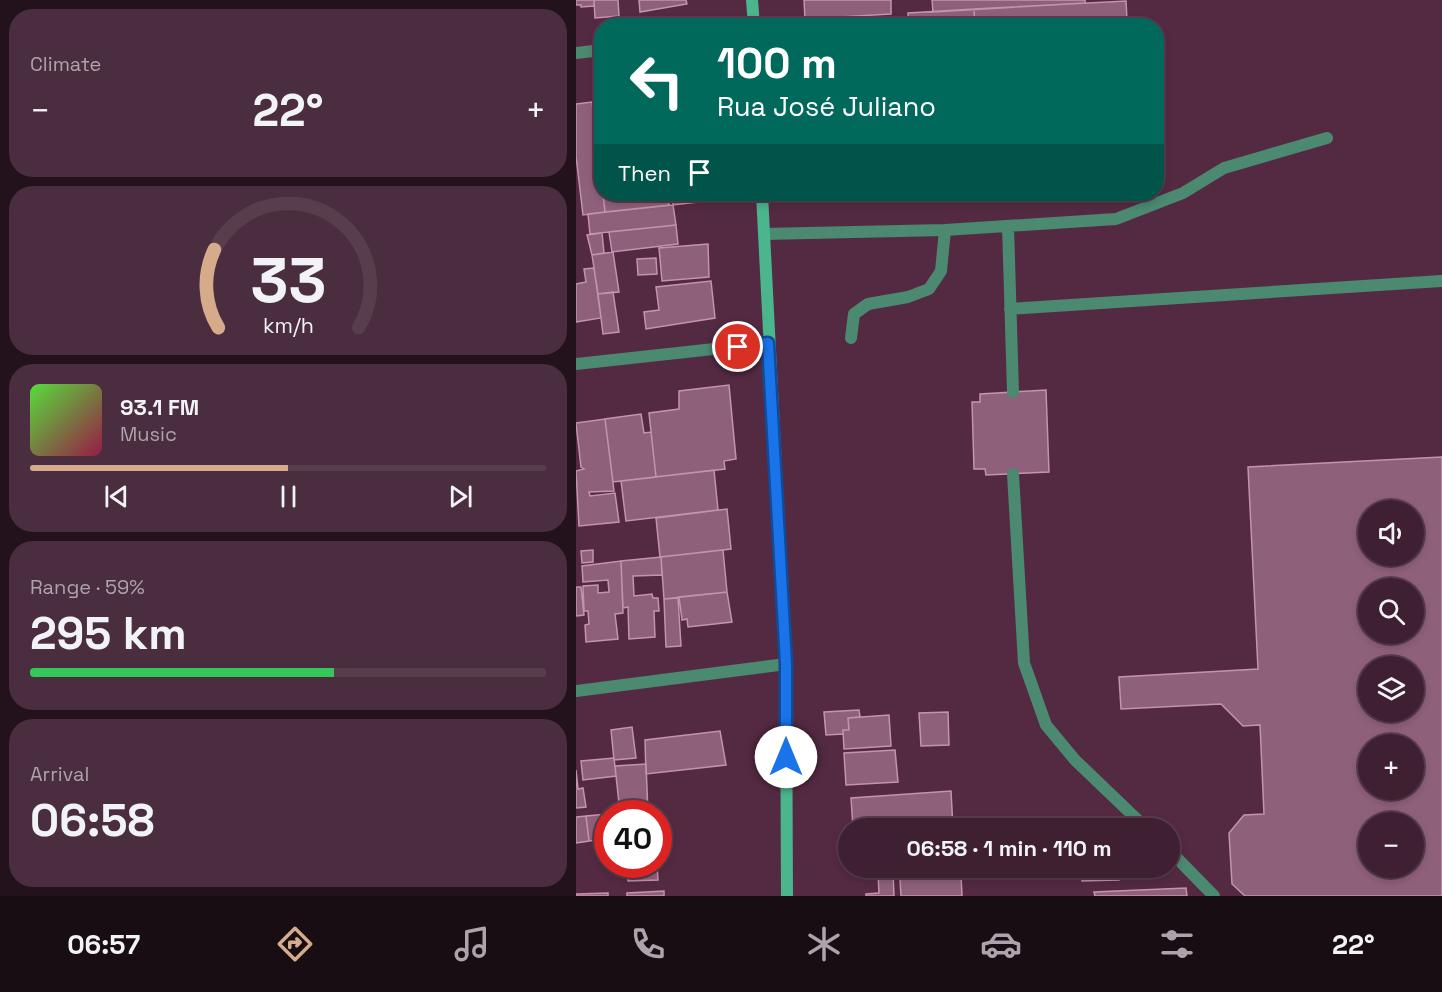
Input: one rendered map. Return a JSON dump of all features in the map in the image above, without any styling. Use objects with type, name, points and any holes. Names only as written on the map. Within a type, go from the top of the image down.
[{"type":"street","points":[[752,0],[753,18]]},
{"type":"street","points":[[576,53],[594,51]]},
{"type":"street","points":[[1164,200],[1182,193],[1224,168],[1327,138]]},
{"type":"street","points":[[762,201],[786,664],[787,896]]},
{"type":"street","points":[[764,234],[945,230],[1116,219],[1162,201]]},
{"type":"street","points":[[1008,226],[1013,392]]},
{"type":"street","points":[[851,338],[854,314],[868,304],[908,297],[929,289],[941,271],[945,230]]},
{"type":"street","points":[[1010,309],[1441,281]]},
{"type":"street","points":[[576,364],[768,343]]},
{"type":"street","points":[[1013,474],[1024,663],[1046,725],[1075,760],[1136,818]]},
{"type":"street","points":[[576,691],[786,664]]},
{"type":"street","points":[[1180,861],[1214,896]]},
{"type":"building","points":[[576,0],[594,0],[594,6],[581,7],[581,5],[576,5]]},
{"type":"building","points":[[594,0],[618,0],[619,16],[595,18]]},
{"type":"building","points":[[639,0],[686,0],[687,4],[640,12]]},
{"type":"building","points":[[804,0],[891,0],[891,14],[805,18]]},
{"type":"building","points":[[932,0],[1085,0],[1085,3],[933,12]]},
{"type":"building","points":[[1126,1],[1127,18],[975,18],[974,9]]},
{"type":"building","points":[[974,9],[975,18],[908,18],[908,13]]},
{"type":"building","points":[[592,102],[594,201],[604,201],[605,212],[583,215],[576,156],[576,104]]},
{"type":"building","points":[[604,201],[668,201],[669,205],[605,212]]},
{"type":"building","points":[[673,201],[698,201],[698,202],[673,205]]},
{"type":"building","points":[[673,205],[676,225],[590,234],[588,214]]},
{"type":"building","points":[[676,225],[678,244],[612,252],[609,232]]},
{"type":"building","points":[[602,233],[604,253],[592,255],[587,235]]},
{"type":"building","points":[[708,244],[709,277],[662,281],[659,248]]},
{"type":"building","points":[[613,252],[619,292],[598,294],[592,255]]},
{"type":"building","points":[[656,258],[657,274],[638,275],[637,259]]},
{"type":"building","points":[[594,268],[601,318],[576,322],[576,284],[586,282],[584,269]]},
{"type":"building","points":[[711,281],[715,318],[646,329],[644,312],[659,310],[656,287]]},
{"type":"building","points":[[613,292],[619,332],[603,334],[598,294]]},
{"type":"building","points":[[729,385],[736,459],[724,461],[725,469],[656,477],[649,413],[679,409],[679,391]]},
{"type":"building","points":[[1046,390],[1049,472],[986,475],[985,469],[974,469],[972,402],[980,402],[980,394]]},
{"type":"building","points":[[641,414],[644,433],[651,432],[656,477],[613,482],[605,419]]},
{"type":"building","points":[[605,419],[614,491],[589,492],[590,496],[615,493],[619,522],[579,526],[576,471],[584,469],[581,467],[576,423]]},
{"type":"building","points":[[1442,457],[1442,896],[1245,896],[1232,884],[1229,833],[1244,815],[1264,814],[1260,725],[1243,726],[1221,704],[1121,709],[1119,677],[1258,669],[1248,467]]},
{"type":"building","points":[[714,470],[718,510],[626,521],[621,481]]},
{"type":"building","points":[[727,509],[731,549],[660,557],[656,518]]},
{"type":"building","points":[[593,550],[593,562],[582,563],[581,551]]},
{"type":"building","points":[[723,550],[727,592],[664,599],[661,557]]},
{"type":"building","points":[[661,557],[662,575],[633,576],[634,596],[652,594],[653,598],[658,598],[659,611],[654,611],[655,637],[629,639],[628,607],[623,608],[621,561]]},
{"type":"building","points":[[621,561],[623,613],[615,614],[618,639],[586,642],[585,625],[589,624],[588,611],[584,611],[583,586],[598,585],[598,593],[609,592],[608,580],[583,582],[582,566]]},
{"type":"building","points":[[576,587],[581,587],[584,615],[576,616]]},
{"type":"building","points":[[727,592],[732,622],[688,627],[687,619],[682,620],[679,597]]},
{"type":"building","points":[[678,598],[681,646],[666,647],[664,599]]},
{"type":"building","points":[[859,710],[860,717],[848,718],[849,730],[843,730],[843,734],[826,735],[824,712]]},
{"type":"building","points":[[948,712],[949,745],[921,746],[919,713]]},
{"type":"building","points":[[889,715],[891,746],[844,749],[843,730],[849,730],[848,718]]},
{"type":"building","points":[[632,727],[636,758],[614,760],[611,730]]},
{"type":"building","points":[[720,731],[726,765],[646,774],[645,740]]},
{"type":"building","points":[[895,750],[898,782],[846,785],[844,753]]},
{"type":"building","points":[[614,758],[616,776],[583,780],[581,761]]},
{"type":"building","points":[[646,764],[647,800],[619,800],[615,766]]},
{"type":"building","points":[[576,770],[578,789],[583,788],[586,807],[576,808]]},
{"type":"building","points":[[951,791],[952,818],[852,818],[851,798]]},
{"type":"building","points":[[594,815],[594,840],[589,841],[586,816]]},
{"type":"building","points":[[586,816],[589,841],[576,843],[576,817]]},
{"type":"building","points":[[628,878],[658,878],[658,880],[628,881]]},
{"type":"building","points":[[878,878],[893,878],[894,896],[866,896],[866,894],[879,893]]},
{"type":"building","points":[[961,878],[962,896],[901,896],[900,879]]},
{"type":"building","points":[[1082,878],[1119,878],[1119,880],[1082,881]]},
{"type":"building","points":[[1186,888],[1187,896],[1095,896],[1094,892]]},
{"type":"building","points":[[664,891],[664,896],[627,896],[627,893]]},
{"type":"building","points":[[608,893],[608,896],[576,896],[576,894]]},
{"type":"route","points":[[738,347],[768,343],[786,664],[786,757]]}]
